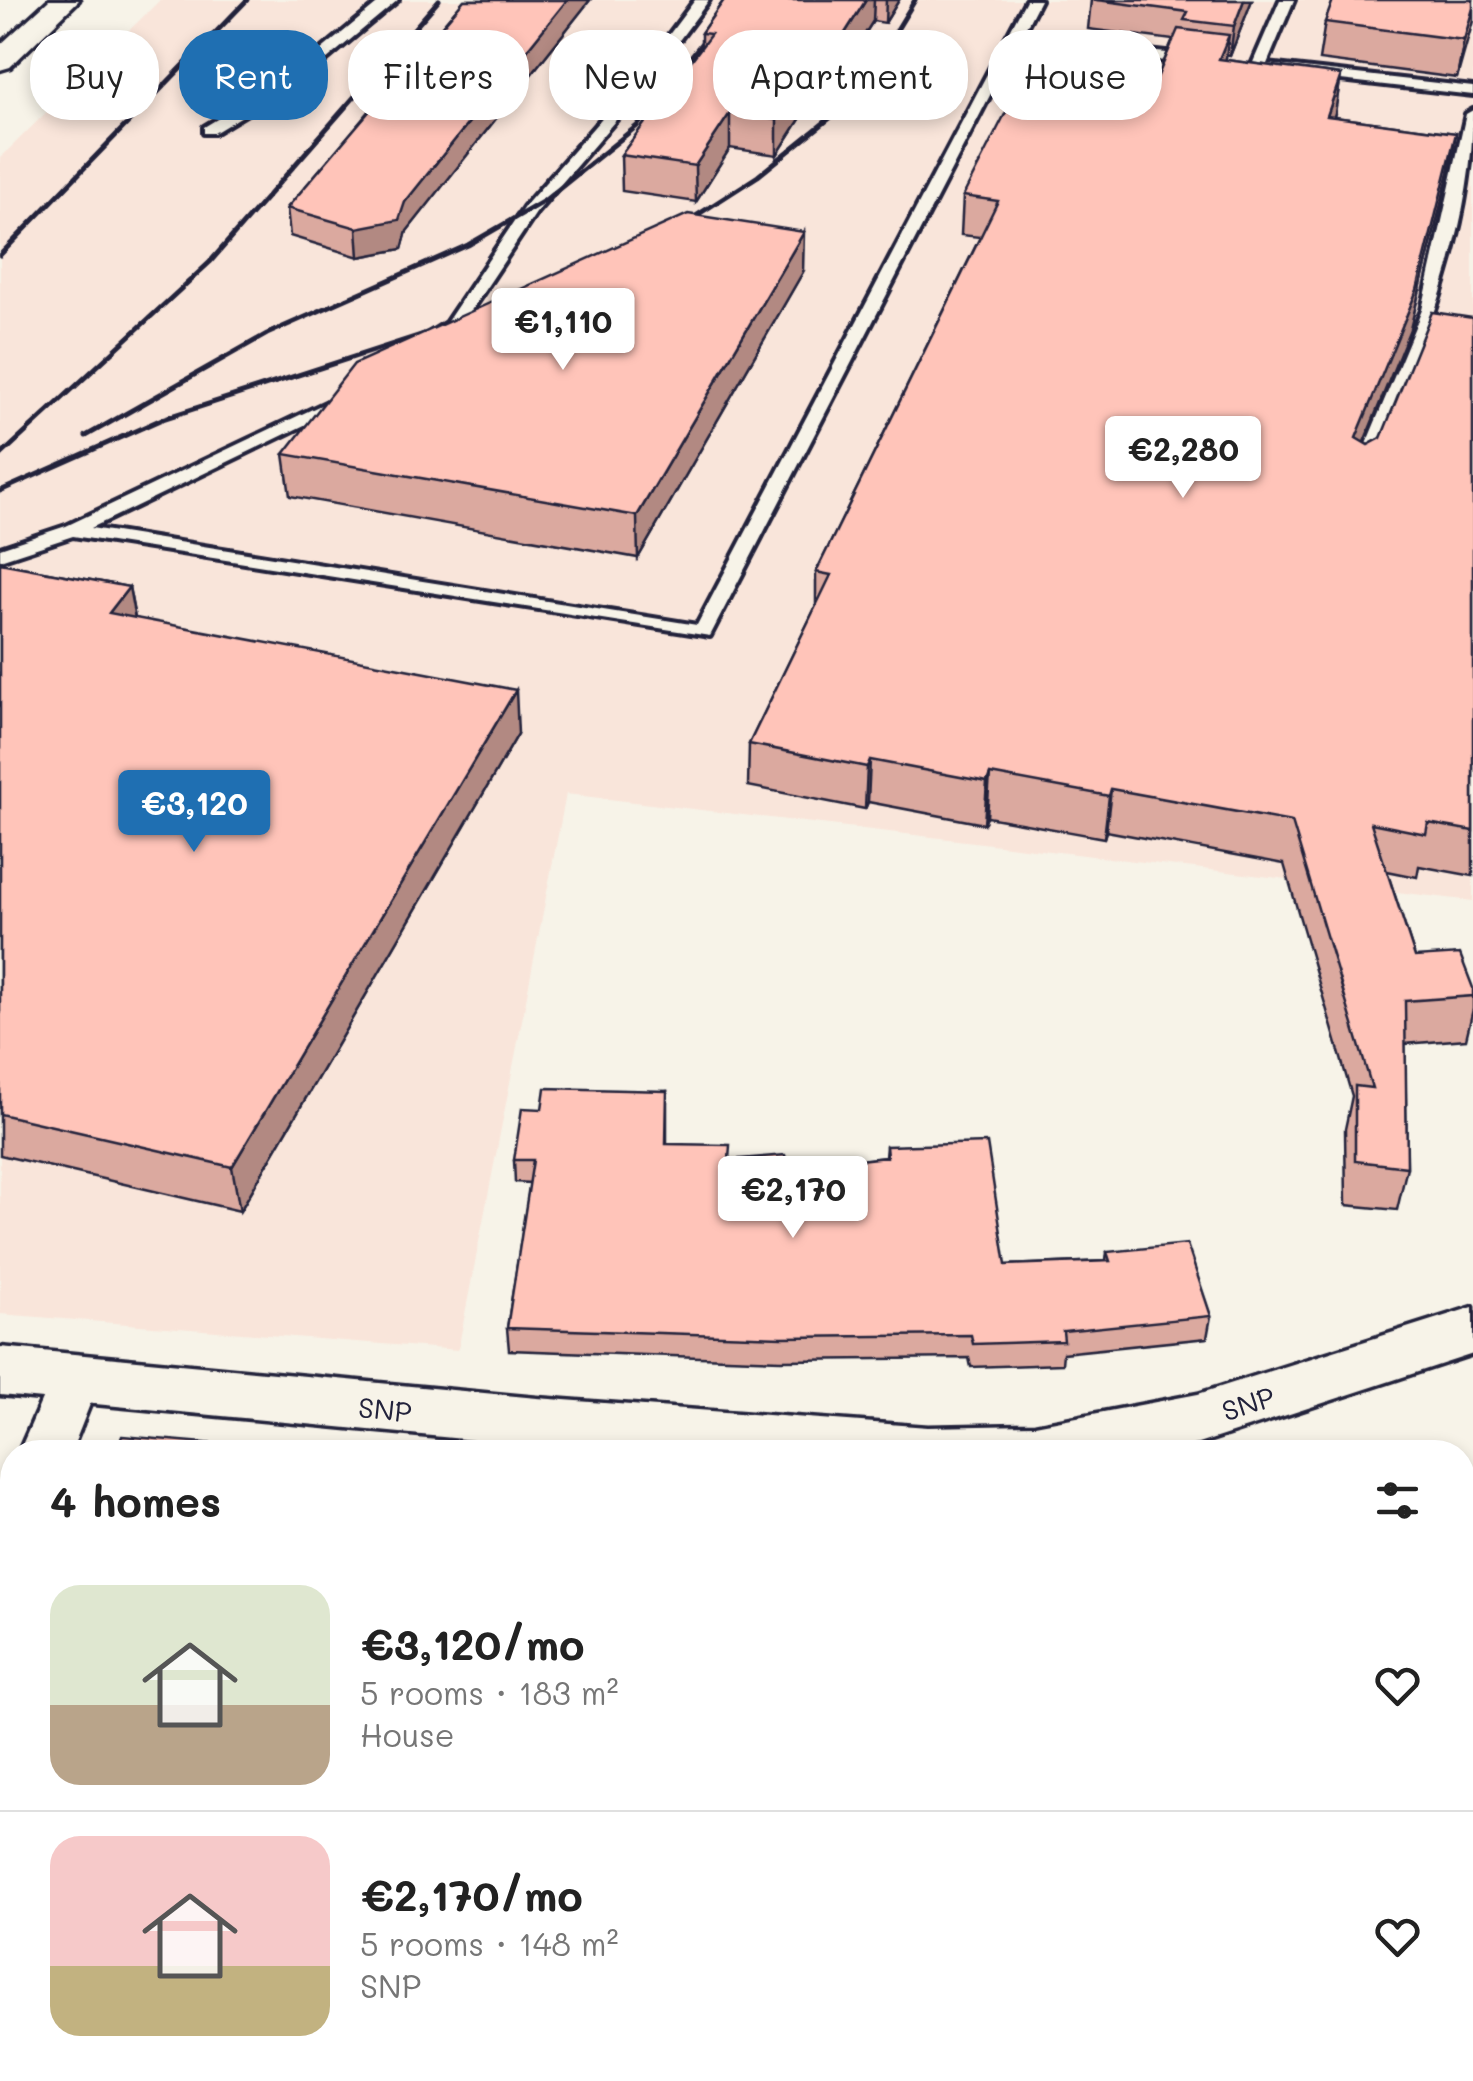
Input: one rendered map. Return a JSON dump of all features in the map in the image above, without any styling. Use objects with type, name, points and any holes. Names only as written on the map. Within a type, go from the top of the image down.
[{"type":"street","points":[[0,60],[65,0]]},
{"type":"street","name":"SNP","points":[[1097,1440],[1198,1420],[1473,1330]]},
{"type":"street","name":"SNP","points":[[0,1371],[556,1425],[763,1440]]},
{"type":"street","points":[[49,1440],[75,1379]]},
{"type":"lane","points":[[209,130],[297,77],[391,0]]},
{"type":"lane","points":[[424,346],[452,326],[530,210],[640,83],[702,0]]},
{"type":"lane","points":[[1020,30],[1034,0]]},
{"type":"lane","points":[[1258,67],[1288,0]]},
{"type":"lane","points":[[1162,56],[1220,63]]},
{"type":"lane","points":[[1239,65],[1473,91]]},
{"type":"lane","points":[[72,530],[702,632],[988,91]]},
{"type":"lane","points":[[1361,477],[1430,310],[1473,114]]},
{"type":"lane","points":[[0,554],[72,530],[367,388]]},
{"type":"shaded area","points":[[160,0],[1473,0],[1473,901],[566,794],[458,1350],[0,1314],[0,158],[38,120],[159,120],[159,30],[130,30]]},
{"type":"building","points":[[464,0],[567,0],[529,47],[529,30],[438,30]]},
{"type":"building","points":[[724,0],[866,0],[847,30],[713,30],[713,120],[725,120],[695,166],[621,155],[647,120],[693,120],[693,58],[711,34],[701,33]]},
{"type":"building","points":[[1097,0],[1244,0],[1234,26],[1184,20],[1188,12]]},
{"type":"building","points":[[1333,0],[1473,0],[1473,8],[1464,40],[1325,22]]},
{"type":"building","points":[[1178,29],[1229,35],[1219,59],[1341,75],[1327,116],[1456,133],[1417,290],[1356,438],[1368,445],[1381,438],[1432,312],[1473,318],[1473,831],[1428,823],[1426,834],[1371,823],[1415,957],[1460,954],[1473,988],[1473,996],[1405,1001],[1407,1167],[1355,1161],[1355,1086],[1372,1088],[1292,822],[1111,789],[1109,796],[990,774],[987,782],[870,760],[867,767],[749,744],[831,575],[816,572],[998,201],[963,196],[1002,120],[1162,120],[1162,66]]},
{"type":"building","points":[[362,120],[471,120],[405,202],[399,220],[357,228],[287,208]]},
{"type":"building","points":[[688,214],[804,232],[637,516],[284,454],[354,364]]},
{"type":"building","points":[[0,563],[129,587],[109,613],[516,690],[232,1167],[0,1114]]},
{"type":"building","points":[[545,1088],[667,1091],[666,1144],[730,1145],[729,1160],[785,1155],[788,1168],[887,1157],[886,1146],[987,1143],[1006,1265],[1110,1261],[1107,1252],[1187,1244],[1211,1316],[1063,1331],[1064,1341],[973,1344],[971,1335],[782,1337],[507,1328],[533,1160],[514,1160],[522,1108],[542,1109]]},
{"type":"building","points":[[122,1436],[170,1440],[120,1440]]},
{"type":"railway","points":[[0,255],[247,0]]},
{"type":"railway","points":[[0,456],[210,262],[439,0]]},
{"type":"railway","points":[[86,436],[267,334],[468,245],[544,201],[637,126],[735,0]]},
{"type":"railway","points":[[674,230],[758,176],[856,97],[915,0]]},
{"type":"railway","points":[[0,491],[162,419],[440,329]]}]
